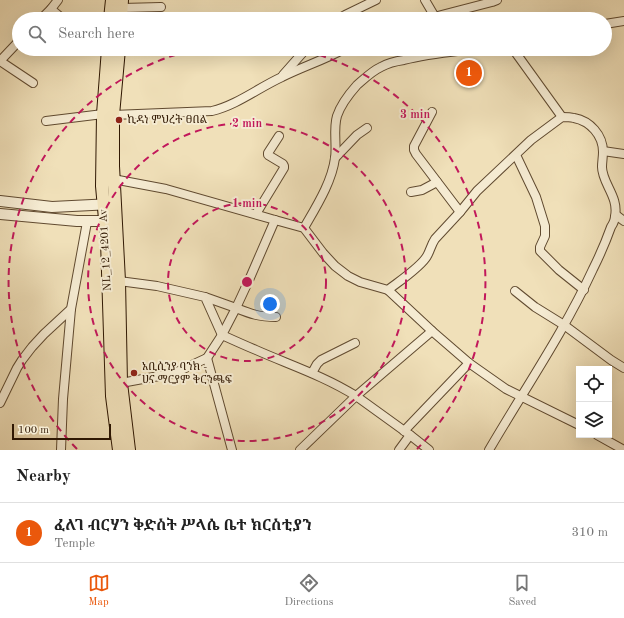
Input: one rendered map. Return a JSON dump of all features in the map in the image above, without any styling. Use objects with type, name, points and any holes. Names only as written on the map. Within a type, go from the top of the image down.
[{"type":"main road","points":[[111,12],[112,0]]},
{"type":"main road","name":"NL_12_4201 Av","points":[[105,56],[113,180],[109,204],[110,221],[118,282],[121,383],[129,450]]},
{"type":"main road","name":"NL_12_4201 Av","points":[[109,204],[102,186],[102,171],[108,114],[118,56]]},
{"type":"main road","name":"NL_12_4201 Av","points":[[110,221],[106,241],[112,396],[119,450]]},
{"type":"street","points":[[351,12],[376,0]]},
{"type":"street","points":[[424,0],[432,12]]},
{"type":"street","points":[[454,12],[497,0]]},
{"type":"street","points":[[48,12],[56,1]]},
{"type":"street","points":[[122,9],[161,7]]},
{"type":"street","points":[[51,9],[55,12]]},
{"type":"street","points":[[612,23],[624,21]]},
{"type":"street","points":[[12,48],[0,61],[33,83]]},
{"type":"street","points":[[281,77],[300,56]]},
{"type":"street","points":[[46,121],[108,114],[212,111],[223,109],[281,77],[330,56]]},
{"type":"street","points":[[304,228],[326,188],[334,165],[336,158],[337,116],[348,94],[363,80],[381,67],[419,56]]},
{"type":"street","points":[[518,56],[562,117]]},
{"type":"street","points":[[432,112],[414,146],[414,150],[460,212]]},
{"type":"street","points":[[388,290],[428,256],[435,239],[477,191],[531,140],[562,117],[575,118],[585,122],[597,132],[601,138],[603,151],[603,174],[614,197],[616,215],[584,290],[489,450]]},
{"type":"street","points":[[336,158],[357,135],[367,128]]},
{"type":"street","points":[[256,214],[284,168],[283,164],[268,155],[279,136]]},
{"type":"street","points":[[603,151],[624,154]]},
{"type":"street","points":[[516,155],[536,197],[545,226],[545,236],[540,247],[540,251],[558,270],[584,290]]},
{"type":"street","points":[[113,180],[166,189],[304,228],[323,253],[335,266],[348,276],[360,282],[388,290],[469,363],[506,389],[576,424]]},
{"type":"street","points":[[411,192],[422,190],[437,182]]},
{"type":"street","points":[[0,200],[52,207],[109,204]]},
{"type":"street","points":[[0,214],[87,222],[110,221]]},
{"type":"street","points":[[616,215],[624,221]]},
{"type":"street","points":[[121,383],[170,374],[207,358],[236,308],[275,220]]},
{"type":"street","points":[[61,450],[63,399],[71,309],[87,222]]},
{"type":"street","points":[[118,282],[157,286],[205,297],[255,315],[265,317],[276,316]]},
{"type":"street","points":[[515,291],[535,307],[564,325],[624,368]]},
{"type":"street","points":[[205,297],[222,334],[340,386],[407,433],[428,450]]},
{"type":"street","points":[[0,403],[22,360],[44,334],[71,309]]},
{"type":"street","points":[[300,450],[356,396],[432,330]]},
{"type":"street","points":[[312,373],[321,360],[355,343]]},
{"type":"street","points":[[207,358],[232,450]]},
{"type":"street","points":[[399,450],[407,433],[469,363]]},
{"type":"street","points":[[602,438],[624,450]]},
{"type":"place","name":"ፈለገ ብርሃን ቅድስት ሥላሴ ቤተ ክርስቲያን","points":[[469,73]]},
{"type":"place","name":"ኪዳነ ምህረት ፀበል","points":[[119,120]]},
{"type":"place","name":"አቢሲንያ ባንክ - ሀና ማርያም ቅርንጫፍ","points":[[134,373]]}]
